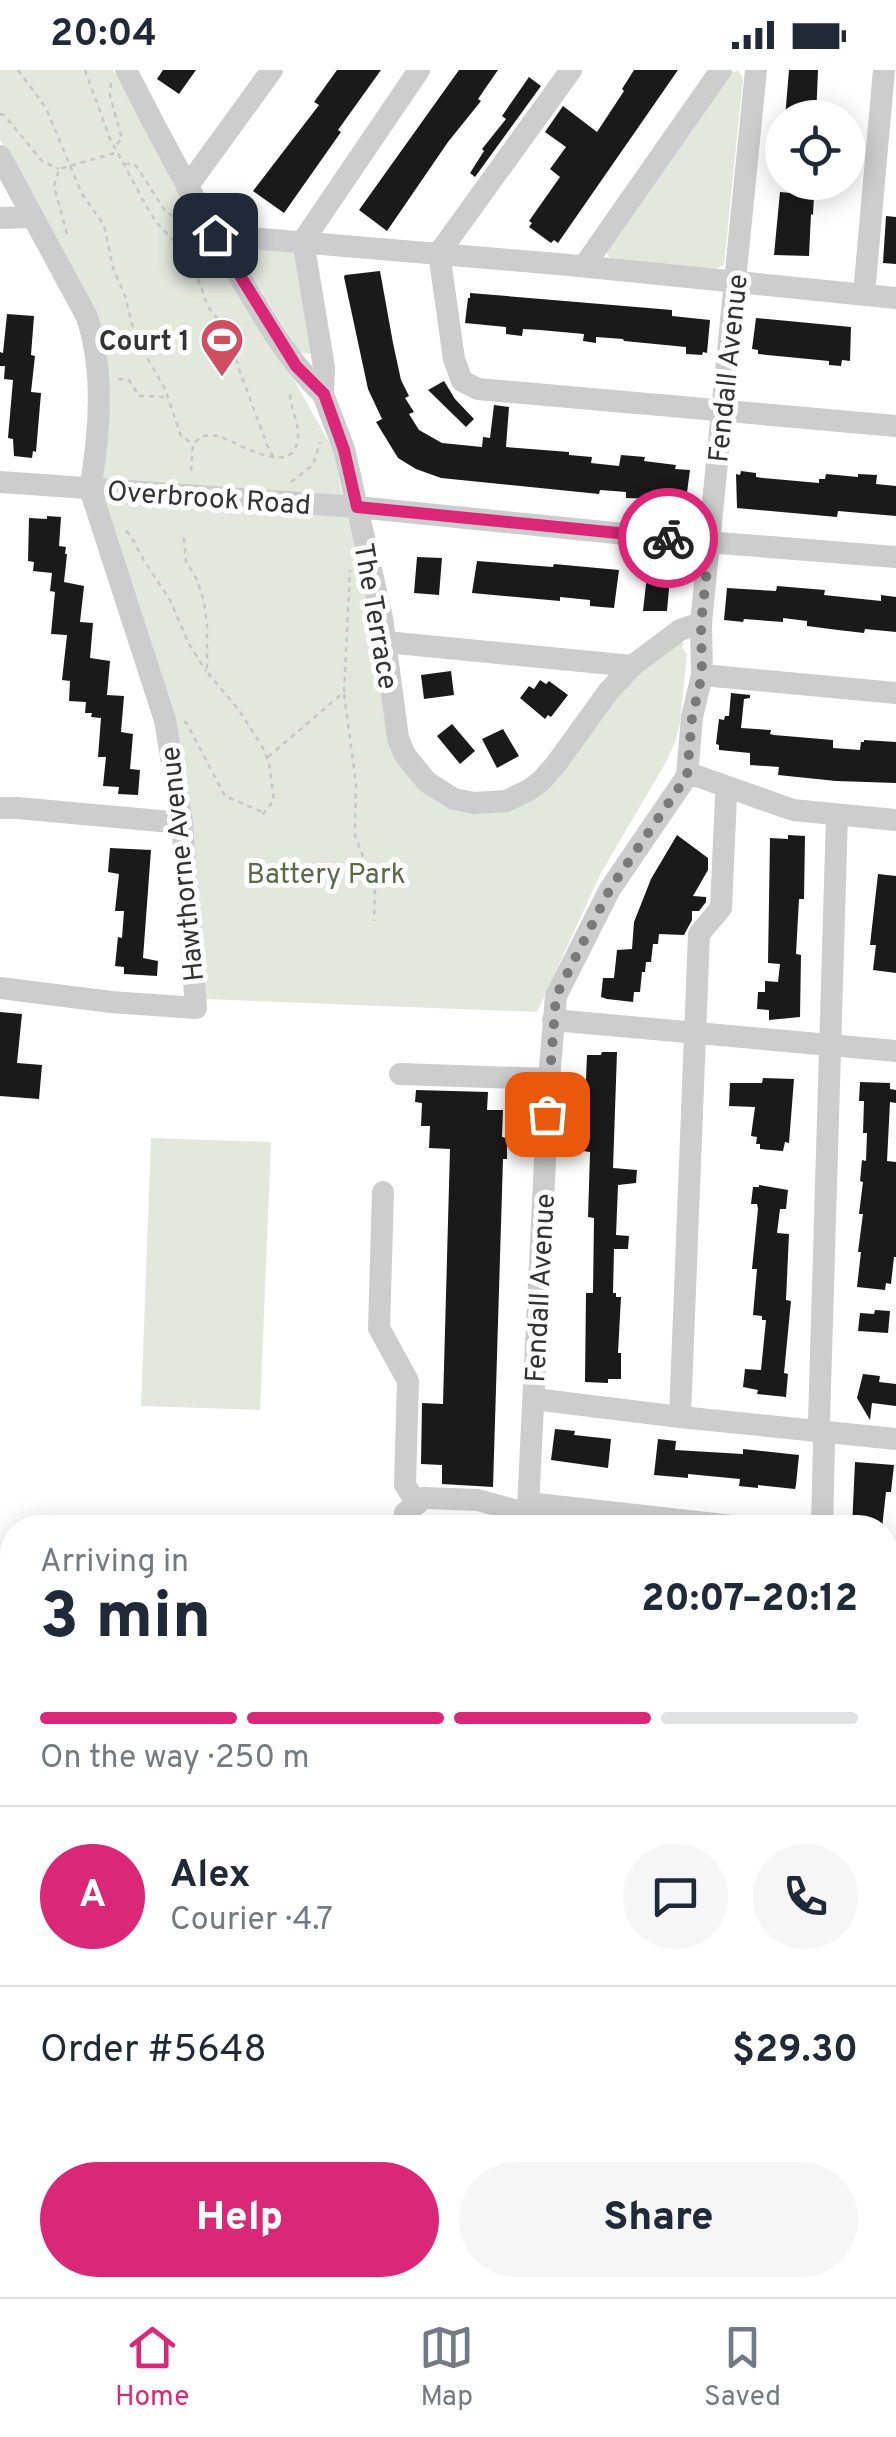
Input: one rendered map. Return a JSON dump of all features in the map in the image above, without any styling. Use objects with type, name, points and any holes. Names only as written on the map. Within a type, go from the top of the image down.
[{"type":"street","points":[[187,187],[272,70]]},
{"type":"street","points":[[303,242],[419,70]]},
{"type":"street","points":[[571,70],[439,254],[454,359],[462,382],[478,388],[896,426]]},
{"type":"street","points":[[584,266],[721,70]]},
{"type":"street","name":"Fendall Avenue","points":[[528,1515],[556,996],[610,889],[687,776],[692,718],[702,675],[701,623],[756,70]]},
{"type":"street","points":[[864,294],[886,168],[884,70]]},
{"type":"street","points":[[122,72],[296,366],[324,394]]},
{"type":"street","name":"Hawthorne Avenue","points":[[0,156],[87,317],[94,339],[98,400],[90,489],[164,720],[182,823],[196,1008],[0,988]]},
{"type":"street","points":[[0,218],[32,217]]},
{"type":"street","points":[[215,235],[584,266],[896,298]]},
{"type":"street","name":"The Terrace","points":[[303,242],[324,367],[324,394],[344,450],[357,507],[386,642],[398,738],[416,771],[440,792],[474,803],[506,801],[530,790],[632,666],[680,630],[701,623]]},
{"type":"street","name":"Overbrook Road","points":[[0,482],[357,507],[896,556]]},
{"type":"street","points":[[386,642],[632,666]]},
{"type":"street","points":[[702,675],[896,693]]},
{"type":"street","points":[[687,776],[697,776],[793,810],[896,820]]},
{"type":"street","points":[[680,1417],[699,934],[721,908],[726,798],[731,789]]},
{"type":"street","points":[[0,808],[182,823]]},
{"type":"street","points":[[822,1515],[824,1442],[818,1421],[837,814]]},
{"type":"street","points":[[553,1020],[896,1051]]},
{"type":"street","points":[[400,1074],[549,1078]]},
{"type":"street","points":[[383,1192],[380,1328],[408,1381],[405,1486],[417,1504]]},
{"type":"street","points":[[534,1399],[896,1439]]},
{"type":"street","points":[[405,1515],[424,1498],[478,1500],[528,1515]]},
{"type":"path","points":[[18,70],[46,108],[85,200],[104,225],[112,268],[125,296],[135,336],[168,396],[182,436],[193,444]]},
{"type":"path","points":[[84,70],[114,146],[156,222],[186,254],[208,308],[230,332],[274,458]]},
{"type":"path","points":[[114,146],[122,139],[110,88],[122,72]]},
{"type":"path","points":[[0,114],[42,161],[59,169],[118,152]]},
{"type":"path","points":[[124,164],[134,164],[165,211],[190,224]]},
{"type":"path","points":[[59,169],[54,186],[68,238]]},
{"type":"path","points":[[106,378],[127,379],[138,396],[168,396]]},
{"type":"path","points":[[191,471],[193,444],[202,436],[216,436],[274,458],[291,451],[298,430],[290,400],[292,384]]},
{"type":"path","points":[[290,482],[314,466],[323,429]]},
{"type":"path","points":[[118,528],[131,536],[170,600],[189,644],[259,740],[267,758],[274,800],[260,818]]},
{"type":"path","points":[[184,538],[186,562],[204,600],[207,672]]},
{"type":"path","points":[[350,566],[344,692],[356,784],[355,835],[375,889],[374,921]]},
{"type":"path","points":[[267,758],[344,692]]},
{"type":"path","points":[[175,724],[186,722],[225,796],[264,812]]},
{"type":"green space","name":"Battery Park","points":[[0,70],[113,70],[179,193],[290,373],[334,451],[412,776],[513,806],[612,696],[679,642],[684,643],[682,648],[687,654],[675,742],[601,873],[537,1012],[205,999],[190,818],[107,511],[78,283],[0,140]]},
{"type":"green space","points":[[738,71],[743,78],[724,265],[716,269],[609,257],[606,252],[731,72]]},
{"type":"green space","points":[[242,247],[293,251],[312,354],[300,353],[239,255]]},
{"type":"green space","points":[[151,1138],[271,1142],[260,1410],[141,1406]]},
{"type":"building","points":[[163,70],[196,70],[179,94],[157,79]]},
{"type":"building","points":[[337,70],[381,70],[284,213],[253,191],[319,105],[314,102]]},
{"type":"building","points":[[459,70],[498,70],[478,99],[481,101],[387,231],[359,210]]},
{"type":"building","points":[[634,70],[678,70],[558,243],[551,243],[529,227],[529,221],[560,177],[550,169],[566,147],[545,132],[563,106],[597,132]]},
{"type":"building","points":[[789,70],[818,70],[817,100],[786,100]]},
{"type":"building","points":[[529,77],[541,86],[475,177],[470,173],[482,149],[506,119],[502,116]]},
{"type":"building","points":[[779,200],[814,200],[809,256],[774,255]]},
{"type":"building","points":[[886,216],[896,217],[896,264],[883,263]]},
{"type":"building","points":[[380,271],[401,380],[409,396],[405,398],[419,430],[442,443],[482,447],[483,437],[490,438],[494,405],[509,407],[506,447],[569,452],[592,457],[591,463],[619,466],[621,455],[676,465],[675,469],[690,470],[686,500],[626,498],[626,492],[600,490],[599,494],[441,478],[398,458],[376,422],[382,419],[368,389],[344,277]]},
{"type":"building","points":[[470,293],[672,310],[672,316],[710,320],[707,353],[686,354],[686,347],[623,339],[596,337],[596,343],[583,341],[584,334],[523,329],[522,336],[506,334],[506,327],[465,323]]},
{"type":"building","points":[[7,314],[34,316],[31,392],[41,393],[36,452],[33,451],[32,458],[14,456],[13,439],[8,438],[13,380],[4,379],[5,366],[0,366]]},
{"type":"building","points":[[756,318],[851,327],[850,361],[842,360],[841,366],[829,365],[829,361],[758,354],[758,350],[752,349]]},
{"type":"building","points":[[444,381],[474,419],[466,427],[428,390]]},
{"type":"building","points":[[756,473],[756,477],[819,483],[826,474],[877,475],[876,484],[896,486],[896,516],[838,511],[837,517],[737,508],[736,474]]},
{"type":"building","points":[[61,517],[59,546],[66,547],[67,554],[64,582],[84,586],[80,622],[93,623],[90,658],[110,661],[107,695],[124,696],[121,732],[133,734],[130,769],[140,770],[138,795],[118,794],[119,787],[103,786],[106,757],[98,757],[101,718],[85,713],[86,702],[69,701],[70,681],[62,680],[67,635],[51,634],[55,592],[50,591],[52,573],[33,571],[34,562],[28,561],[29,518]]},
{"type":"building","points":[[417,557],[442,558],[439,595],[414,593]]},
{"type":"building","points":[[477,561],[619,570],[614,608],[590,606],[590,600],[472,593]]},
{"type":"building","points":[[647,575],[670,577],[667,611],[643,611]]},
{"type":"building","points":[[777,586],[881,601],[881,595],[896,597],[896,632],[838,630],[783,618],[783,622],[724,620],[727,588],[776,591]]},
{"type":"building","points":[[451,671],[454,695],[424,699],[421,675]]},
{"type":"building","points":[[540,680],[546,684],[549,681],[568,695],[545,719],[520,698]]},
{"type":"building","points":[[731,693],[750,695],[744,699],[741,728],[833,740],[833,748],[860,750],[864,740],[896,742],[896,783],[778,775],[779,767],[750,765],[750,753],[719,750],[719,719],[729,716]]},
{"type":"building","points":[[452,724],[475,751],[460,764],[437,736]]},
{"type":"building","points":[[503,729],[519,756],[497,768],[482,739]]},
{"type":"building","points":[[677,835],[708,858],[708,870],[693,896],[706,897],[706,902],[699,911],[692,911],[684,935],[659,934],[633,1002],[601,997],[603,978],[614,978],[617,950],[632,949],[634,922],[651,879]]},
{"type":"building","points":[[788,835],[805,836],[804,899],[799,899],[796,954],[801,955],[800,1017],[769,1020],[769,1010],[757,1009],[758,992],[765,992],[765,981],[778,982],[780,964],[768,963],[770,838],[788,839]]},
{"type":"building","points":[[110,848],[151,850],[143,958],[158,961],[157,976],[124,974],[124,967],[115,966],[124,911],[115,911],[119,874],[108,872]]},
{"type":"building","points":[[878,874],[896,876],[896,973],[873,970],[876,945],[870,945]]},
{"type":"building","points":[[0,1012],[22,1014],[17,1063],[42,1065],[39,1099],[0,1096]]},
{"type":"building","points":[[617,1052],[613,1168],[637,1170],[636,1183],[618,1185],[616,1235],[629,1236],[628,1249],[614,1249],[613,1293],[621,1297],[621,1379],[608,1379],[608,1383],[585,1382],[586,1293],[593,1293],[594,1218],[588,1217],[590,1152],[583,1151],[587,1055]]},
{"type":"building","points":[[763,1078],[794,1079],[789,1143],[785,1142],[783,1151],[760,1149],[760,1144],[756,1144],[757,1137],[751,1136],[755,1107],[729,1106],[730,1083],[762,1083]]},
{"type":"building","points":[[860,1082],[890,1083],[890,1089],[896,1090],[896,1103],[890,1102],[887,1161],[896,1162],[896,1257],[891,1284],[886,1283],[885,1290],[857,1287],[863,1214],[859,1214],[863,1182],[860,1181],[862,1160],[866,1161],[867,1133],[863,1133]]},
{"type":"building","points":[[416,1090],[488,1092],[487,1110],[503,1110],[502,1137],[507,1138],[507,1159],[503,1159],[493,1487],[442,1484],[442,1465],[421,1464],[422,1403],[443,1404],[450,1149],[429,1148],[430,1126],[421,1126],[422,1103],[415,1102]]},
{"type":"building","points":[[753,1187],[788,1190],[786,1209],[780,1209],[777,1233],[789,1234],[786,1300],[791,1301],[784,1373],[788,1374],[786,1397],[757,1394],[758,1390],[743,1387],[745,1369],[761,1370],[766,1320],[753,1315],[757,1269],[752,1269],[758,1209],[757,1204],[751,1204]]},
{"type":"building","points":[[875,1310],[890,1311],[888,1333],[858,1331],[860,1313],[874,1314]]},
{"type":"building","points":[[863,1374],[880,1376],[879,1382],[896,1384],[896,1406],[872,1403],[870,1420],[857,1398]]},
{"type":"building","points":[[555,1429],[611,1439],[608,1468],[551,1460]]},
{"type":"building","points":[[658,1439],[676,1441],[675,1450],[743,1454],[743,1449],[799,1455],[795,1489],[739,1486],[740,1479],[654,1475]]},
{"type":"building","points":[[855,1462],[894,1465],[883,1515],[853,1515]]},
{"type":"way so far","points":[[547,1114],[556,996],[610,889],[687,776],[692,718],[702,675],[701,623],[710,542],[668,538]]},
{"type":"place","name":"Court 1","points":[[222,378]]},
{"type":"route","points":[[215,235],[296,366],[324,394],[344,450],[357,507],[668,538]]}]
